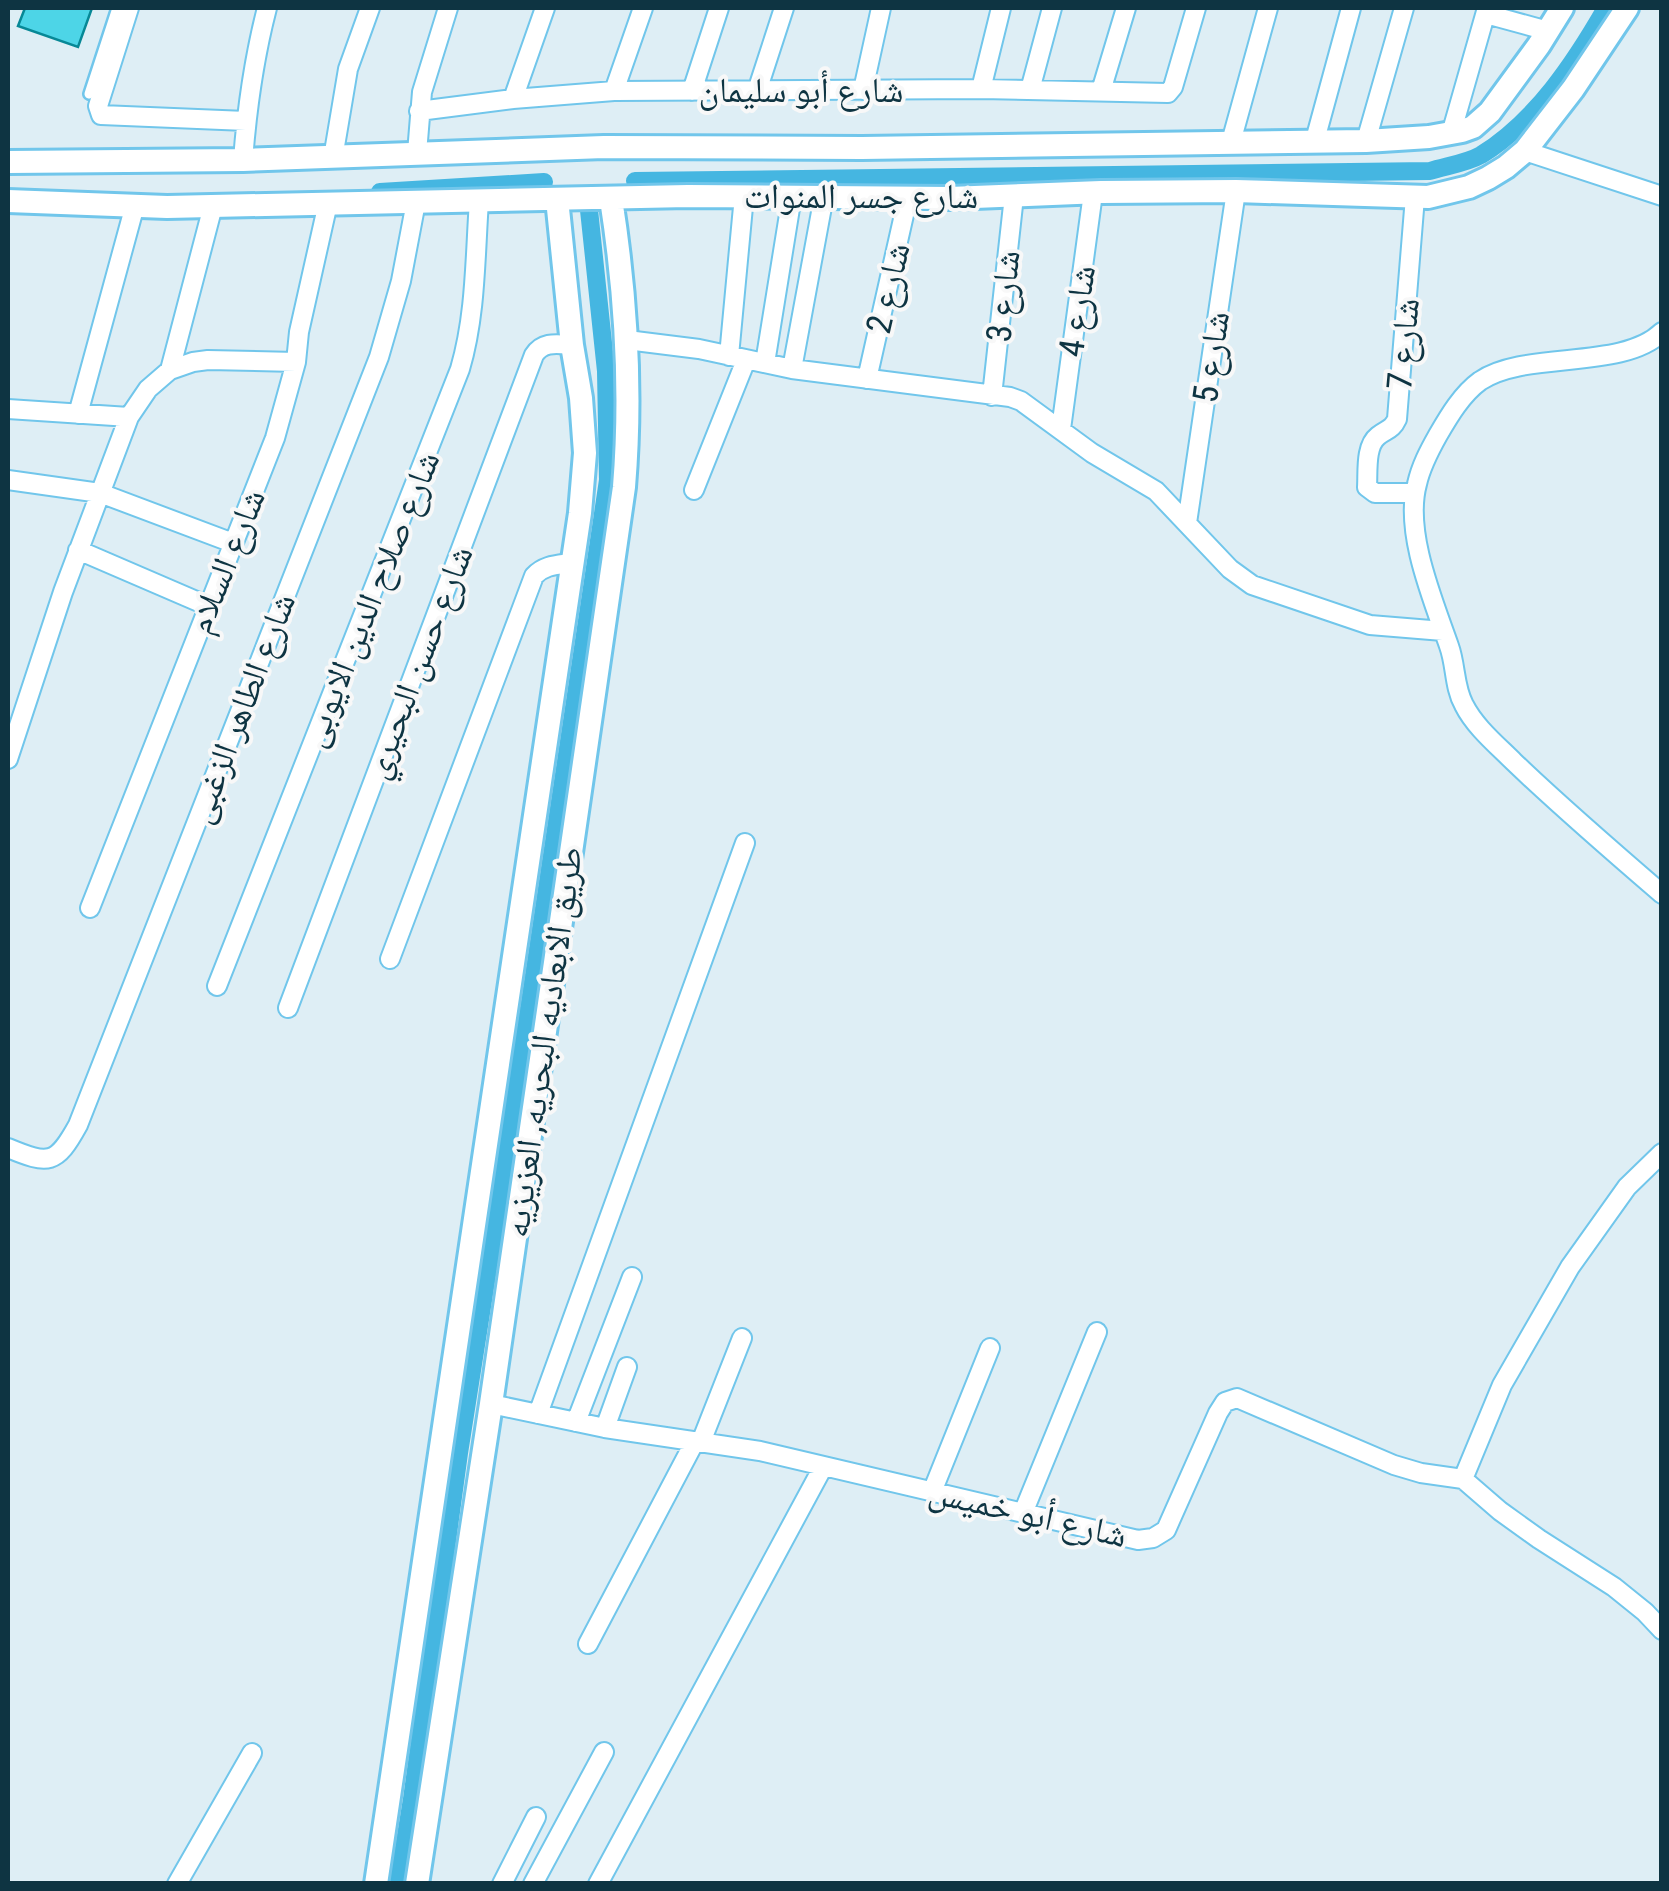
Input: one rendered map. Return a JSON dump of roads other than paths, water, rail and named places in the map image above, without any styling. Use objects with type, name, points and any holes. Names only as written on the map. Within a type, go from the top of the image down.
[{"type":"street","points":[[129,8],[98,106],[101,115],[246,121]]},
{"type":"street","points":[[243,160],[255,59],[267,8]]},
{"type":"street","points":[[333,158],[348,70],[370,8]]},
{"type":"street","points":[[417,153],[419,111],[448,8]]},
{"type":"street","points":[[513,100],[545,8]]},
{"type":"street","points":[[614,92],[643,8]]},
{"type":"street","points":[[692,91],[720,8]]},
{"type":"street","points":[[757,91],[784,8]]},
{"type":"street","points":[[863,90],[877,8]]},
{"type":"street","points":[[982,89],[1000,8]]},
{"type":"street","points":[[1030,90],[1052,8]]},
{"type":"street","points":[[1101,92],[1126,8]]},
{"type":"street","name":"شارع أبو سليمان","points":[[419,111],[614,92],[982,89],[1168,93],[1196,8]]},
{"type":"street","points":[[1232,142],[1268,8]]},
{"type":"street","points":[[1316,140],[1351,8]]},
{"type":"street","points":[[1366,141],[1404,8]]},
{"type":"street","name":"شارع جسر المنوات","points":[[8,162],[333,158],[604,148],[1366,141],[1451,134],[1482,120],[1562,8]]},
{"type":"street","name":"شارع جسر المنوات","points":[[8,202],[213,206],[1236,190],[1415,197],[1449,194],[1506,167],[1525,151],[1573,89],[1627,8]]},
{"type":"street","points":[[1451,134],[1486,11],[1548,31]]},
{"type":"street","points":[[1525,151],[1662,196]]},
{"type":"street","name":"شارع 5","points":[[1186,524],[1236,190]]},
{"type":"street","name":"شارع 4","points":[[1061,429],[1093,192]]},
{"type":"street","points":[[694,490],[737,358],[744,196]]},
{"type":"street","points":[[765,363],[792,196]]},
{"type":"street","points":[[792,369],[824,196]]},
{"type":"street","name":"شارع 3","points":[[992,396],[1014,196]]},
{"type":"street","name":"شارع 2","points":[[867,379],[908,197]]},
{"type":"street","name":"شارع 7","points":[[1415,197],[1398,419],[1372,441],[1367,487],[1375,494],[1415,494]]},
{"type":"street","name":"طريق الابعاديه البحريه, العزيزيه","points":[[417,1884],[492,1404],[624,487],[629,430],[628,340],[611,199]]},
{"type":"street","name":"طريق الابعاديه البحريه, العزيزيه","points":[[376,1884],[580,513],[585,454],[582,398],[572,344],[557,200]]},
{"type":"street","name":"شارع صلاح الدين الايوبى","points":[[217,986],[460,369],[470,331],[479,201]]},
{"type":"street","name":"شارع الطاهر الزغبى","points":[[8,1148],[36,1160],[52,1159],[66,1147],[78,1125],[378,357],[402,281],[416,202]]},
{"type":"street","name":"شارع السلام","points":[[90,908],[275,438],[296,362],[328,203]]},
{"type":"street","points":[[78,414],[135,205]]},
{"type":"street","points":[[170,370],[213,206]]},
{"type":"street","points":[[1662,332],[1643,346],[1623,352],[1504,370],[1481,381],[1464,396],[1424,460],[1414,515],[1436,614],[1451,650],[1464,705],[1487,736],[1662,894]]},
{"type":"street","points":[[628,340],[792,369],[1010,397],[1156,491],[1230,569],[1252,584],[1370,624],[1443,631]]},
{"type":"street","name":"شارع حسن البحيري","points":[[288,1008],[534,355],[546,344],[572,344]]},
{"type":"street","points":[[8,759],[62,592],[129,418],[148,389],[170,370],[193,362],[296,362]]},
{"type":"street","points":[[8,410],[129,418]]},
{"type":"street","points":[[8,480],[100,493],[233,542]]},
{"type":"street","points":[[78,550],[208,606]]},
{"type":"street","points":[[390,959],[534,576],[547,566],[571,563]]},
{"type":"street","points":[[538,1414],[744,843]]},
{"type":"street","points":[[1662,1154],[1627,1187],[1570,1267],[1502,1385],[1462,1479],[1539,1539],[1614,1586],[1662,1630]]},
{"type":"street","points":[[576,1422],[632,1277]]},
{"type":"street","points":[[1024,1513],[1097,1332]]},
{"type":"street","points":[[588,1644],[698,1442],[742,1338]]},
{"type":"street","points":[[932,1492],[990,1348]]},
{"type":"street","points":[[605,1428],[627,1368]]},
{"type":"street","name":"شارع أبو خميس","points":[[492,1404],[605,1428],[760,1452],[1138,1540],[1153,1538],[1166,1530],[1218,1413],[1225,1402],[1237,1398],[1394,1465],[1462,1479]]},
{"type":"street","points":[[598,1884],[823,1467]]},
{"type":"street","points":[[533,1884],[604,1752]]},
{"type":"street","points":[[177,1884],[252,1753]]},
{"type":"street","points":[[502,1884],[536,1817]]},
{"type":"lane","points":[[88,94],[117,8]]},
{"type":"waterway","points":[[635,181],[1430,171],[1481,155],[1519,125],[1567,69],[1606,8]]},
{"type":"waterway","points":[[380,192],[544,182]]},
{"type":"waterway","points":[[398,1884],[459,1453],[608,480],[606,371],[589,210]]}]
